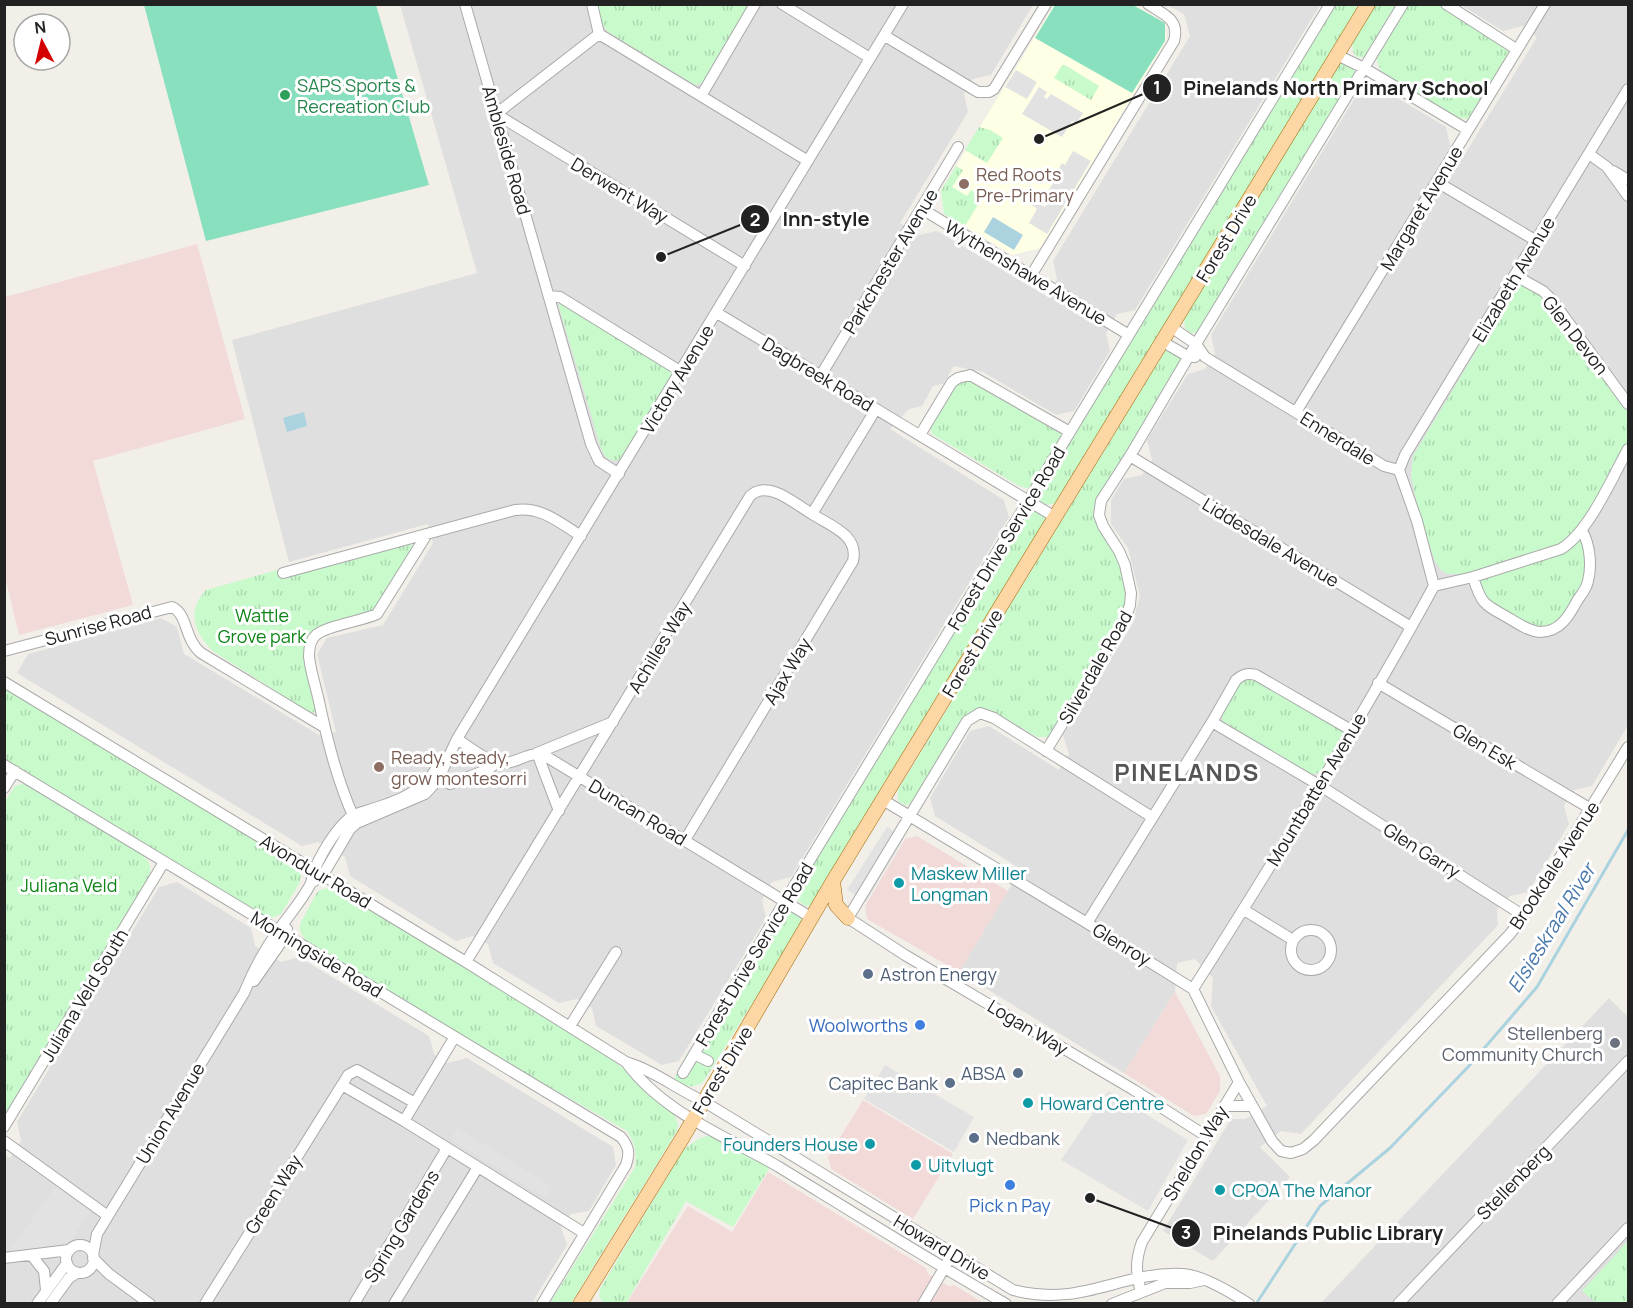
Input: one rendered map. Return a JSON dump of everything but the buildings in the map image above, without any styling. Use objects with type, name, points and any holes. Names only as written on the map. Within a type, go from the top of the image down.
[{"type":"main road","name":"Forest Drive","points":[[586,1302],[833,881],[1163,342],[1365,5]]},
{"type":"main road","points":[[833,881],[836,905],[848,918]]},
{"type":"street","name":"Ambleside Road","points":[[465,4],[595,453],[599,461],[619,474]]},
{"type":"street","points":[[592,4],[599,34],[808,161]]},
{"type":"street","points":[[701,96],[755,4]]},
{"type":"street","points":[[782,4],[870,58]]},
{"type":"street","name":"Victory Avenue","points":[[319,872],[355,819],[425,794],[438,780],[457,739],[903,4]]},
{"type":"street","points":[[885,36],[978,92],[989,92],[994,89],[1046,4]]},
{"type":"street","points":[[1032,274],[1174,42],[1176,33],[1174,24],[1148,4]]},
{"type":"street","name":"Forest Drive Service Road","points":[[683,1073],[1330,4]]},
{"type":"street","points":[[1130,456],[1403,4]]},
{"type":"street","points":[[1446,4],[1516,49]]},
{"type":"street","name":"Margaret Avenue","points":[[1296,412],[1545,4]]},
{"type":"street","points":[[496,114],[599,34]]},
{"type":"street","points":[[1337,55],[1364,68],[1468,130]]},
{"type":"street","name":"Elizabeth Avenue","points":[[1399,470],[1405,455],[1629,89]]},
{"type":"street","name":"Derwent Way","points":[[496,114],[745,266]]},
{"type":"street","name":"Parkchester Avenue","points":[[821,375],[958,147]]},
{"type":"street","points":[[1589,154],[1629,180]]},
{"type":"street","points":[[1607,167],[1629,196]]},
{"type":"street","points":[[1437,182],[1535,240]]},
{"type":"street","name":"Wythenshawe Avenue","points":[[922,209],[1129,335]]},
{"type":"street","name":"Glen Devon","points":[[1516,276],[1543,291],[1552,300],[1629,404]]},
{"type":"street","points":[[549,296],[560,297],[680,371]]},
{"type":"street","name":"Dagbreek Road","points":[[717,313],[1055,517]]},
{"type":"street","name":"Ennerdale","points":[[1172,327],[1196,344],[1204,357],[1384,466],[1399,470],[1414,512],[1434,586]]},
{"type":"street","points":[[1163,342],[1189,357],[1204,357]]},
{"type":"street","points":[[920,435],[952,382],[970,375],[1070,432]]},
{"type":"street","points":[[812,514],[876,409]]},
{"type":"street","points":[[1434,586],[1473,577],[1561,549],[1570,544],[1582,531],[1629,449]]},
{"type":"street","name":"Silverdale Road","points":[[1046,751],[1124,622],[1130,605],[1131,593],[1125,564],[1099,515],[1101,501],[1130,456]]},
{"type":"street","name":"Liddesdale Avenue","points":[[1130,456],[1411,627]]},
{"type":"street","name":"Achilles Way","points":[[466,962],[750,496],[755,492],[768,489],[812,514]]},
{"type":"street","points":[[282,573],[526,508],[546,515],[581,536]]},
{"type":"street","name":"Ajax Way","points":[[685,840],[853,561],[855,552],[853,543],[848,537],[812,514]]},
{"type":"street","points":[[1473,577],[1484,604],[1529,630],[1542,632],[1556,628],[1566,621],[1588,584],[1590,571],[1588,545],[1582,531]]},
{"type":"street","points":[[355,819],[343,793],[324,727],[309,656],[310,643],[317,634],[327,629],[364,620],[377,614],[427,534]]},
{"type":"street","name":"Mountbatten Avenue","points":[[1193,989],[1244,910],[1319,785],[1434,586]]},
{"type":"street","name":"Sunrise Road","points":[[4,651],[172,607],[178,609],[182,615],[188,637],[193,647],[201,654],[324,727]]},
{"type":"street","points":[[1088,923],[1236,680],[1242,675],[1256,675],[1351,730]]},
{"type":"street","name":"Avonduur Road","points":[[4,682],[319,872],[626,1062],[640,1066],[682,1092],[703,1101]]},
{"type":"street","name":"Glen Esk","points":[[1378,683],[1591,809]]},
{"type":"street","points":[[848,918],[967,721],[980,713],[987,715],[1152,817]]},
{"type":"street","points":[[457,739],[497,762],[511,762],[614,722]]},
{"type":"street","name":"Glen Garry","points":[[1212,722],[1319,785],[1524,916]]},
{"type":"street","name":"Brookdale Avenue","points":[[1291,1153],[1303,1149],[1314,1140],[1524,916],[1629,747]]},
{"type":"street","points":[[537,753],[559,810]]},
{"type":"street","name":"Duncan Road","points":[[537,753],[579,776],[812,918]]},
{"type":"street","points":[[450,784],[489,769],[497,762]]},
{"type":"street","name":"Morningside Road","points":[[4,765],[621,1137],[628,1145],[630,1155],[584,1233]]},
{"type":"street","points":[[4,788],[15,771]]},
{"type":"street","name":"Glenroy","points":[[883,800],[1193,989],[1239,1082],[1272,1141],[1281,1151],[1291,1153]]},
{"type":"street","name":"Juliana Veld South","points":[[4,1127],[164,862]]},
{"type":"street","name":"Union Avenue","points":[[92,1260],[97,1234],[244,993],[253,972],[282,932],[319,872]]},
{"type":"street","points":[[1244,910],[1293,940]]},
{"type":"street","name":"Logan Way","points":[[848,918],[905,955],[1134,1090],[1206,1136]]},
{"type":"street","points":[[570,1026],[616,952]]},
{"type":"street","points":[[404,1121],[454,1038]]},
{"type":"street","points":[[694,1054],[708,1061]]},
{"type":"street","name":"Stellenberg","points":[[1398,1304],[1629,1061]]},
{"type":"street","name":"Avonduur Road","points":[[626,1062],[636,1076],[662,1099],[692,1120]]},
{"type":"street","points":[[415,1103],[357,1070],[348,1075],[342,1085],[584,1233],[542,1304]]},
{"type":"street","name":"Sheldon Way","points":[[1142,1292],[1136,1262],[1142,1242],[1239,1082]]},
{"type":"street","name":"Green Way","points":[[205,1304],[342,1085]]},
{"type":"street","name":"Howard Drive","points":[[703,1101],[1013,1290],[1029,1296],[1063,1300],[1159,1275],[1183,1274],[1193,1275],[1226,1289],[1249,1304]]},
{"type":"street","points":[[1224,1106],[1252,1106]]},
{"type":"street","name":"Howard Drive","points":[[692,1120],[751,1151],[1006,1304]]},
{"type":"street","points":[[4,1141],[108,1216]]},
{"type":"street","name":"Spring Gardens","points":[[354,1304],[447,1149]]},
{"type":"street","name":"Spring Gardens","points":[[394,1304],[478,1167]]},
{"type":"street","points":[[1557,1304],[1629,1228]]},
{"type":"street","name":"Union Avenue","points":[[81,1245],[97,1234]]},
{"type":"street","points":[[50,1297],[74,1246],[81,1245],[88,1248],[92,1260],[150,1304]]},
{"type":"street","points":[[923,1304],[953,1253]]},
{"type":"street","points":[[4,1258],[45,1254],[67,1258]]},
{"type":"street","points":[[32,1256],[44,1270],[50,1297]]},
{"type":"street","points":[[67,1258],[71,1270],[77,1272],[85,1272],[92,1260]]},
{"type":"street","points":[[37,1304],[50,1297],[77,1272]]},
{"type":"street","name":"Howard Drive","points":[[1112,1304],[1166,1283],[1190,1283],[1204,1280]]},
{"type":"shaded area","points":[[400,5],[1033,5],[991,75],[973,79],[964,94],[968,112],[900,223],[919,235],[937,231],[1048,297],[1057,279],[1053,261],[1190,36],[1184,14],[1167,5],[1320,5],[1135,310],[1117,314],[1106,333],[1110,351],[1074,411],[1056,415],[983,372],[954,366],[943,384],[933,386],[922,406],[909,409],[890,429],[1004,500],[1009,517],[791,877],[772,882],[762,900],[766,918],[679,1061],[662,1065],[596,1026],[592,1008],[577,999],[559,1003],[493,963],[488,944],[473,936],[456,941],[350,876],[345,857],[318,842],[302,846],[17,673],[28,654],[161,618],[177,627],[184,654],[319,735],[336,732],[317,654],[327,638],[383,625],[433,543],[428,524],[289,562],[232,340],[477,273]]},
{"type":"shaded area","points":[[1054,5],[1135,5],[1165,23],[1166,41],[1040,248],[1012,255],[944,214],[941,191]]},
{"type":"shaded area","points":[[1461,5],[1628,5],[1628,725],[1592,786],[1574,790],[1564,806],[1569,824],[1528,892],[1510,896],[1497,909],[1498,925],[1301,1134],[1281,1131],[1260,1147],[1290,1177],[1213,1261],[1163,1231],[1231,1119],[1245,1119],[1267,1106],[1211,1006],[1213,978],[1195,959],[1177,963],[1175,992],[1124,1073],[959,972],[1021,869],[935,816],[930,798],[970,731],[989,726],[1059,770],[1069,754],[1063,735],[1132,625],[1140,596],[1128,548],[1111,524],[1111,500],[1124,479],[1142,475],[1152,460],[1147,440],[1188,374],[1205,369],[1215,354],[1211,335],[1359,91],[1377,86],[1446,127],[1450,145],[1465,154],[1537,37],[1522,26],[1503,31]]},
{"type":"shaded area","points":[[1016,70],[1037,82],[1027,99],[1005,87]]},
{"type":"shaded area","points":[[1039,87],[1047,92],[1044,97],[1047,99],[1051,94],[1083,113],[1076,124],[1072,121],[1062,137],[1022,114]]},
{"type":"shaded area","points":[[1073,151],[1091,161],[1047,234],[1029,223],[1037,209],[1032,205],[1034,201],[1045,207],[1051,196],[1047,193],[1060,172],[1058,170],[1062,163],[1065,165]]},
{"type":"shaded area","points":[[197,244],[245,419],[93,461],[133,605],[19,635],[5,577],[5,297]]},
{"type":"shaded area","points":[[887,827],[904,838],[866,902],[847,890]]},
{"type":"shaded area","points":[[917,836],[1008,891],[959,972],[867,919],[865,906],[905,839]]},
{"type":"shaded area","points":[[177,882],[251,928],[255,946],[281,962],[299,957],[429,1036],[434,1054],[448,1063],[467,1058],[613,1147],[616,1165],[589,1211],[571,1214],[561,1227],[567,1245],[532,1303],[5,1304],[4,1155],[10,1158],[21,1141],[17,1122],[159,887]]},
{"type":"shaded area","points":[[1175,992],[1220,1076],[1220,1091],[1206,1114],[1194,1116],[1124,1073]]},
{"type":"shaded area","points":[[1609,998],[1628,1017],[1628,1303],[1320,1304]]},
{"type":"shaded area","points":[[885,1065],[974,1117],[954,1152],[864,1099]]},
{"type":"shaded area","points":[[1108,1091],[1188,1140],[1148,1211],[1061,1160]]},
{"type":"shaded area","points":[[863,1100],[953,1154],[913,1219],[831,1169],[828,1157]]},
{"type":"shaded area","points":[[457,1128],[553,1187],[546,1198],[451,1139]]},
{"type":"shaded area","points":[[768,1172],[926,1268],[928,1274],[949,1286],[954,1285],[984,1303],[626,1304],[688,1206],[732,1232]]},
{"type":"shaded area","points":[[57,1184],[92,1209],[66,1247],[9,1252]]},
{"type":"green space","points":[[1408,4],[1446,5],[1510,51],[1471,119],[1459,118],[1381,72],[1376,57]]},
{"type":"green space","name":"SAPS Sports & Recreation Club","points":[[144,5],[376,5],[429,185],[206,241]]},
{"type":"green space","points":[[597,5],[751,5],[705,82],[695,85],[608,32],[601,22]]},
{"type":"green space","points":[[1055,5],[1133,5],[1165,23],[1165,41],[1132,93],[1035,38]]},
{"type":"green space","points":[[1336,5],[1356,5],[1357,11],[1057,503],[1047,505],[1040,501],[1038,493]]},
{"type":"green space","points":[[1374,5],[1399,5],[1369,53],[1365,57],[1357,57],[1353,52],[1352,41]]},
{"type":"green space","points":[[1340,63],[1354,68],[1355,78],[1200,332],[1191,333],[1185,328],[1184,319],[1336,65]]},
{"type":"green space","points":[[1062,65],[1099,86],[1091,100],[1054,78]]},
{"type":"green space","points":[[979,127],[990,130],[1003,138],[987,163],[965,150]]},
{"type":"green space","points":[[956,166],[963,170],[952,187],[967,196],[971,190],[982,198],[965,226],[944,214],[941,191]]},
{"type":"green space","points":[[1521,282],[1540,290],[1628,406],[1628,443],[1582,524],[1559,545],[1469,574],[1448,574],[1441,570],[1435,561],[1419,515],[1411,475],[1413,456],[1516,284]]},
{"type":"green space","points":[[560,302],[671,369],[672,379],[619,460],[606,457],[600,445],[559,307]]},
{"type":"green space","points":[[1170,349],[1180,353],[1182,362],[1098,507],[1129,575],[1125,612],[1048,737],[1037,737],[995,712],[975,712],[914,803],[905,805],[898,801],[898,790],[1165,351]]},
{"type":"green space","points":[[965,377],[1065,431],[1031,489],[1019,486],[932,434],[930,426],[960,378]]},
{"type":"green space","points":[[1036,509],[1044,514],[1046,525],[814,905],[805,906],[798,900],[796,891],[1027,511]]},
{"type":"green space","points":[[1579,540],[1583,542],[1588,576],[1564,617],[1555,624],[1538,629],[1486,602],[1479,581]]},
{"type":"green space","name":"Wattle Grove park","points":[[409,542],[414,547],[375,609],[311,637],[317,712],[311,713],[214,652],[197,630],[194,614],[206,590],[348,550]]},
{"type":"green space","points":[[1255,678],[1344,732],[1344,736],[1321,772],[1309,775],[1223,723],[1221,711],[1241,679]]},
{"type":"green space","points":[[4,687],[294,863],[301,875],[300,882],[281,914],[271,918],[263,916],[5,760]]},
{"type":"green space","name":"Juliana Veld","points":[[22,784],[30,786],[141,854],[148,861],[150,877],[4,1118],[4,803],[15,786]]},
{"type":"green space","points":[[328,888],[336,889],[535,1007],[614,1061],[672,1109],[678,1124],[677,1131],[571,1303],[550,1303],[635,1167],[635,1148],[630,1135],[627,1131],[455,1033],[307,943],[300,931],[300,924],[316,894]]},
{"type":"green space","points":[[787,909],[801,918],[802,924],[703,1082],[691,1086],[678,1082],[674,1079],[687,1053],[696,1059]]},
{"type":"green space","points":[[707,1136],[714,1137],[770,1167],[733,1227],[686,1201],[626,1303],[604,1303],[599,1297],[600,1289],[684,1149]]},
{"type":"green space","points":[[1628,1241],[1628,1303],[1596,1303],[1582,1291]]},
{"type":"water","points":[[993,217],[1023,235],[1014,250],[984,232]]},
{"type":"water","points":[[304,412],[307,426],[287,432],[283,418]]},
{"type":"waterway","name":"Elsieskraal River","points":[[1256,1304],[1320,1206],[1390,1148],[1468,1067],[1537,987],[1628,830]]},
{"type":"place","name":"SAPS Sports & Recreation Club","points":[[285,95]]},
{"type":"place","name":"Pinelands North Primary School","points":[[1039,139]]},
{"type":"place","name":"Red Roots Pre-Primary","points":[[964,184]]},
{"type":"place","name":"Inn-style","points":[[661,257]]},
{"type":"place","name":"Ready, steady, grow montesorri","points":[[379,767]]},
{"type":"place","name":"Maskew Miller Longman","points":[[899,883]]},
{"type":"place","name":"Astron Energy","points":[[868,974]]},
{"type":"place","name":"Woolworths","points":[[920,1025]]},
{"type":"place","name":"Stellenberg Community Church","points":[[1615,1043]]},
{"type":"place","name":"ABSA","points":[[1018,1073]]},
{"type":"place","name":"Capitec Bank","points":[[950,1083]]},
{"type":"place","name":"Howard Centre","points":[[1028,1103]]},
{"type":"place","name":"Nedbank","points":[[974,1138]]},
{"type":"place","name":"Founders House","points":[[870,1144]]},
{"type":"place","name":"Uitvlugt","points":[[916,1165]]},
{"type":"place","name":"Pick n Pay","points":[[1010,1185]]},
{"type":"place","name":"CPOA The Manor","points":[[1220,1190]]},
{"type":"place","name":"Pinelands Public Library","points":[[1090,1198]]},
{"type":"district","name":"PINELANDS","points":[[1187,771]]}]
